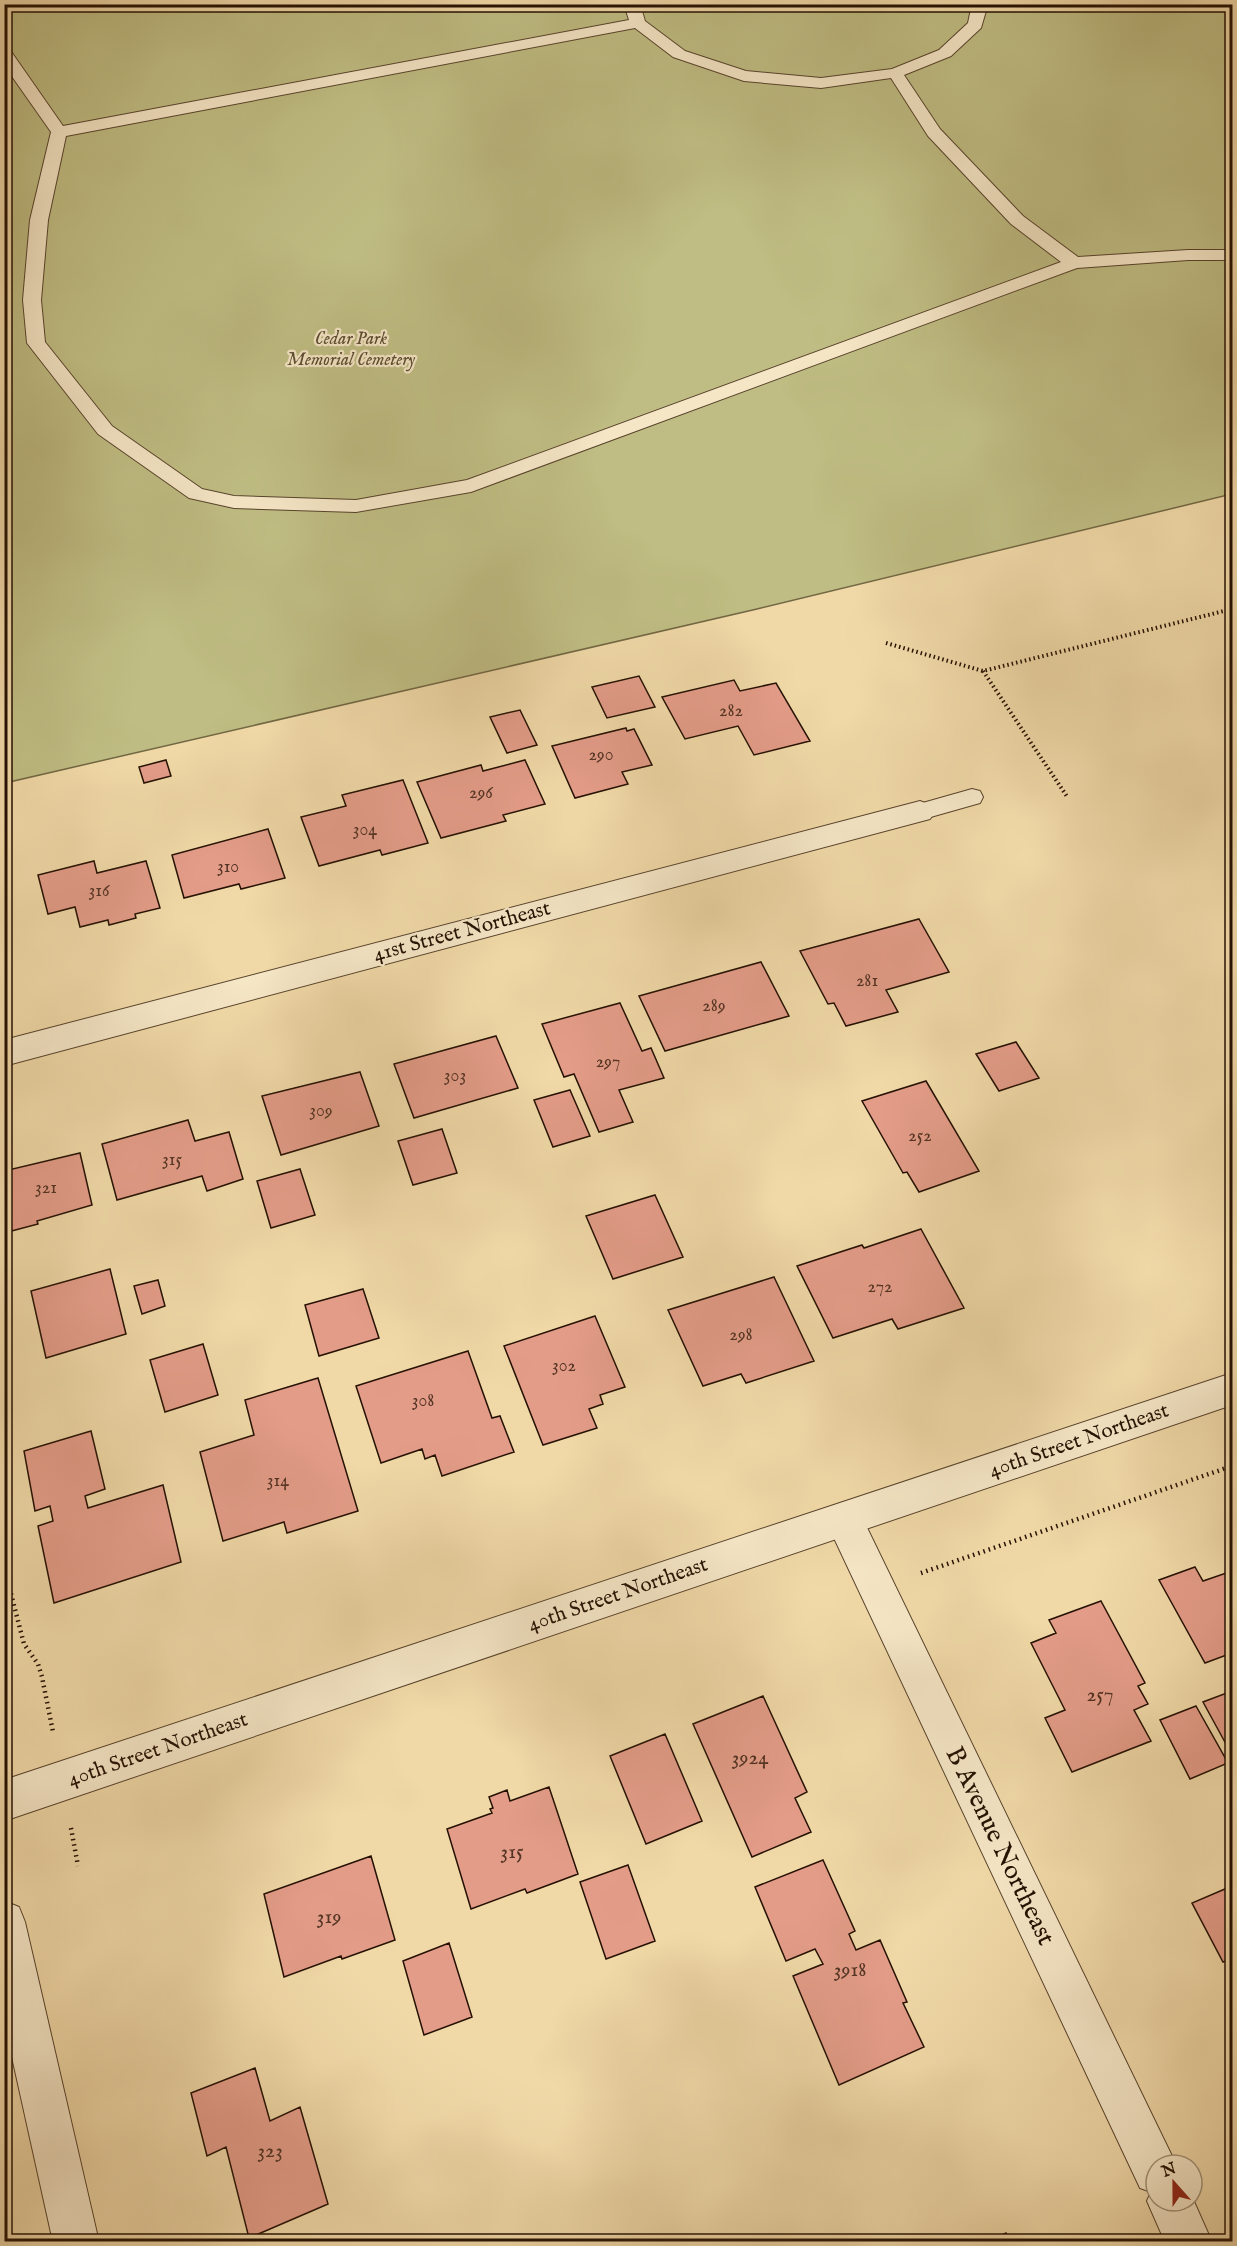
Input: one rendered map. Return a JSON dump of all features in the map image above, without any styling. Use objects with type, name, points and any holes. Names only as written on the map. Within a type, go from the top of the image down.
[{"type":"street","name":"41st Street Northeast","points":[[4,1053],[920,812]]},
{"type":"street","name":"40th Street Northeast","points":[[4,1801],[1233,1389]]},
{"type":"street","name":"B Avenue Northeast","points":[[844,1519],[1147,2153]]},
{"type":"street","points":[[4,1922],[76,2241]]},
{"type":"street","points":[[1176,2213],[1189,2241]]},
{"type":"lane","points":[[632,4],[638,23],[679,54],[744,76],[821,83],[895,73],[945,53],[975,26],[980,4]]},
{"type":"lane","points":[[59,132],[638,23]]},
{"type":"lane","points":[[4,52],[59,132],[39,220],[32,300],[36,344],[105,430],[196,494],[234,502],[356,506],[471,486],[1074,263],[1188,255],[1233,255]]},
{"type":"lane","points":[[895,73],[934,132],[1017,219],[1074,263]]},
{"type":"lane","points":[[920,812],[972,798]]},
{"type":"path","points":[[886,643],[983,671],[1233,609]]},
{"type":"path","points":[[983,671],[1068,798]]},
{"type":"path","points":[[920,1574],[1233,1466]]},
{"type":"path","points":[[4,1568],[22,1638],[38,1664],[52,1727]]},
{"type":"path","points":[[73,1839],[78,1866]]},
{"type":"green space","name":"Cedar Park Memorial Cemetery","points":[[4,5],[1232,5],[1232,494],[757,609],[5,783]]},
{"type":"building","points":[[639,676],[655,707],[607,718],[592,687]]},
{"type":"building","points":[[734,680],[740,691],[776,683],[810,741],[754,755],[738,726],[685,739],[662,697]]},
{"type":"building","points":[[520,710],[537,745],[507,753],[490,717]]},
{"type":"building","points":[[626,728],[627,731],[634,729],[652,765],[622,772],[628,784],[575,798],[552,746]]},
{"type":"building","points":[[166,760],[171,776],[144,783],[139,767]]},
{"type":"building","points":[[525,760],[545,804],[503,815],[506,821],[441,838],[417,782],[481,765],[483,771]]},
{"type":"building","points":[[403,780],[428,843],[382,855],[380,850],[319,866],[301,817],[346,806],[342,795]]},
{"type":"building","points":[[268,829],[285,878],[241,889],[239,884],[184,898],[172,855]]},
{"type":"building","points":[[94,861],[97,873],[146,861],[160,908],[135,914],[136,918],[109,925],[108,920],[80,927],[75,907],[48,914],[38,875]]},
{"type":"building","points":[[919,919],[949,972],[886,990],[898,1012],[846,1026],[834,1003],[828,1004],[800,951]]},
{"type":"building","points":[[761,962],[789,1016],[665,1051],[639,996]]},
{"type":"building","points":[[620,1003],[642,1051],[651,1048],[664,1078],[619,1090],[633,1122],[599,1132],[574,1074],[564,1077],[542,1024]]},
{"type":"building","points":[[496,1036],[518,1088],[414,1118],[394,1064]]},
{"type":"building","points":[[1016,1042],[1039,1078],[999,1091],[976,1054]]},
{"type":"building","points":[[360,1072],[379,1126],[281,1155],[262,1096]]},
{"type":"building","points":[[926,1081],[979,1171],[919,1192],[907,1172],[903,1173],[862,1101]]},
{"type":"building","points":[[570,1090],[590,1136],[553,1147],[534,1100]]},
{"type":"building","points":[[188,1120],[195,1141],[229,1132],[243,1179],[207,1191],[202,1176],[117,1200],[102,1144]]},
{"type":"building","points":[[442,1129],[457,1173],[413,1185],[398,1141]]},
{"type":"building","points":[[80,1153],[92,1205],[4,1233],[4,1171]]},
{"type":"building","points":[[300,1169],[315,1215],[271,1228],[257,1181]]},
{"type":"building","points":[[655,1195],[683,1257],[613,1279],[586,1216]]},
{"type":"building","points":[[921,1229],[964,1308],[898,1329],[892,1319],[833,1338],[797,1266],[862,1245],[864,1248]]},
{"type":"building","points":[[110,1269],[126,1334],[46,1358],[31,1291]]},
{"type":"building","points":[[774,1277],[814,1361],[746,1383],[741,1374],[703,1386],[668,1310]]},
{"type":"building","points":[[158,1280],[165,1306],[142,1314],[134,1286]]},
{"type":"building","points":[[363,1289],[379,1338],[319,1356],[305,1305]]},
{"type":"building","points":[[595,1316],[625,1387],[600,1395],[603,1404],[589,1409],[597,1428],[543,1445],[504,1346]]},
{"type":"building","points":[[203,1344],[218,1395],[165,1412],[150,1360]]},
{"type":"building","points":[[468,1351],[492,1418],[500,1416],[514,1452],[442,1476],[435,1455],[425,1459],[422,1449],[381,1463],[356,1386]]},
{"type":"building","points":[[318,1378],[358,1511],[287,1533],[284,1522],[223,1541],[200,1452],[254,1435],[245,1400]]},
{"type":"building","points":[[91,1431],[105,1489],[85,1496],[88,1508],[163,1485],[181,1562],[54,1603],[38,1526],[53,1521],[50,1506],[35,1511],[24,1451]]},
{"type":"building","points":[[1195,1567],[1203,1581],[1232,1571],[1232,1653],[1205,1663],[1159,1580]]},
{"type":"building","points":[[1101,1601],[1145,1683],[1138,1686],[1148,1704],[1134,1710],[1151,1741],[1072,1772],[1045,1718],[1065,1710],[1031,1643],[1056,1633],[1049,1620]]},
{"type":"building","points":[[1232,1691],[1232,1755],[1203,1702]]},
{"type":"building","points":[[763,1696],[807,1792],[795,1798],[811,1832],[752,1857],[693,1724]]},
{"type":"building","points":[[1196,1706],[1228,1763],[1190,1779],[1160,1720]]},
{"type":"building","points":[[665,1734],[702,1821],[646,1844],[610,1756]]},
{"type":"building","points":[[549,1787],[578,1874],[527,1893],[525,1889],[471,1909],[447,1829],[492,1813],[490,1809],[493,1808],[489,1797],[507,1790],[510,1801]]},
{"type":"building","points":[[371,1856],[395,1940],[342,1959],[341,1956],[284,1977],[264,1894]]},
{"type":"building","points":[[823,1860],[855,1931],[849,1934],[856,1950],[880,1940],[907,2002],[903,2003],[924,2047],[839,2085],[793,1976],[823,1964],[815,1949],[786,1961],[755,1887]]},
{"type":"building","points":[[628,1865],[655,1941],[606,1959],[580,1882]]},
{"type":"building","points":[[1232,1886],[1232,1959],[1223,1962],[1192,1903]]},
{"type":"building","points":[[449,1943],[472,2017],[424,2035],[403,1961]]},
{"type":"building","points":[[255,2068],[270,2121],[300,2107],[328,2204],[249,2238],[226,2147],[207,2156],[191,2093]]},
{"type":"building","points":[[1006,2233],[1010,2242],[986,2242]]}]
